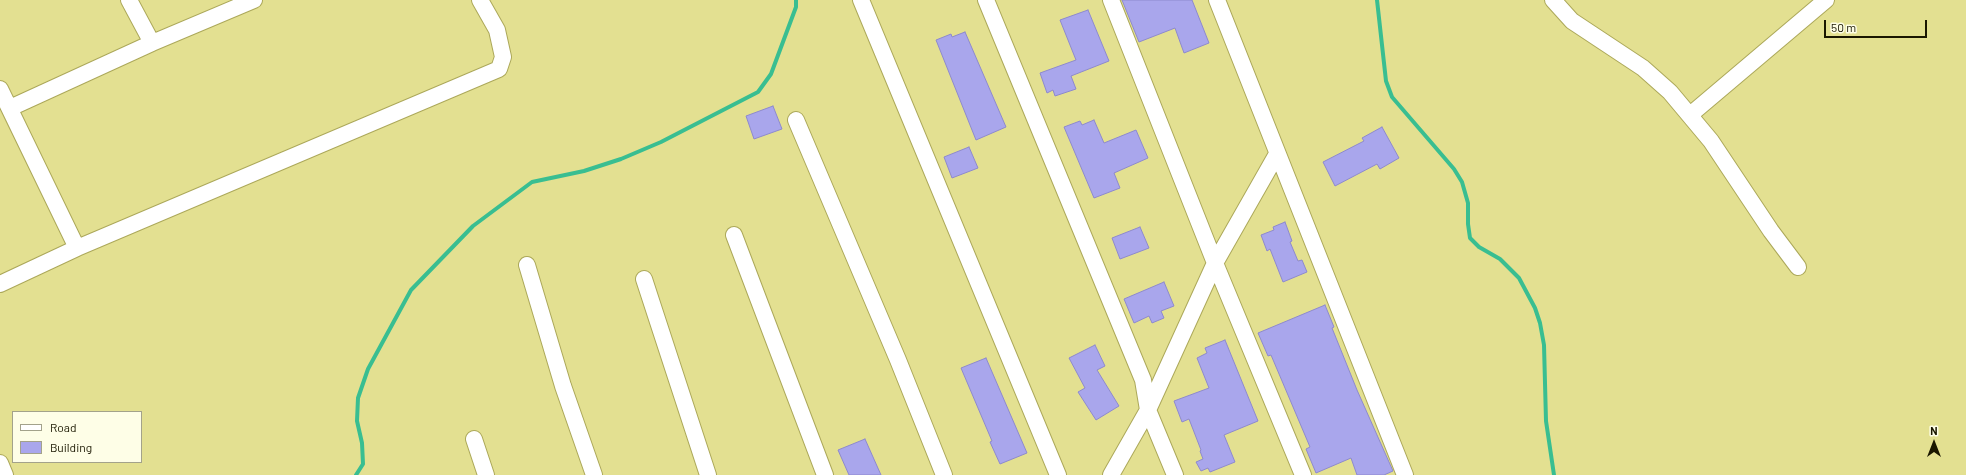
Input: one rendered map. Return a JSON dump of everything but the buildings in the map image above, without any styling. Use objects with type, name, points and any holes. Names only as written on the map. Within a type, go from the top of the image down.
[{"type":"street","points":[[129,0],[152,44]]},
{"type":"street","points":[[10,108],[254,0]]},
{"type":"street","points":[[0,284],[77,248],[499,69],[503,57],[496,30],[480,0]]},
{"type":"street","points":[[861,0],[1058,475]]},
{"type":"street","points":[[986,0],[1143,380],[1148,410],[1175,475]]},
{"type":"street","points":[[1111,0],[1215,263],[1303,475]]},
{"type":"street","points":[[1217,0],[1405,475]]},
{"type":"street","points":[[1553,0],[1572,21],[1643,68],[1670,92],[1711,141],[1770,231],[1798,267]]},
{"type":"street","points":[[1690,115],[1826,0]]},
{"type":"street","points":[[0,89],[77,248]]},
{"type":"street","points":[[796,120],[895,353],[944,475]]},
{"type":"street","points":[[1111,475],[1148,410],[1215,263],[1277,154]]},
{"type":"street","points":[[734,235],[825,475]]},
{"type":"street","points":[[527,265],[564,386],[594,475]]},
{"type":"street","points":[[644,279],[708,475]]},
{"type":"street","points":[[474,439],[486,475]]},
{"type":"street","points":[[0,463],[5,475]]},
{"type":"waterway","points":[[356,475],[363,464],[362,443],[357,421],[358,398],[368,369],[411,290],[473,226],[532,182],[584,171],[621,159],[661,142],[758,92],[771,74],[796,7],[796,0]]},
{"type":"waterway","points":[[1377,0],[1386,81],[1392,97],[1454,169],[1462,182],[1468,203],[1470,238],[1479,247],[1500,259],[1519,278],[1535,308],[1540,323],[1544,345],[1546,421],[1554,475]]}]
